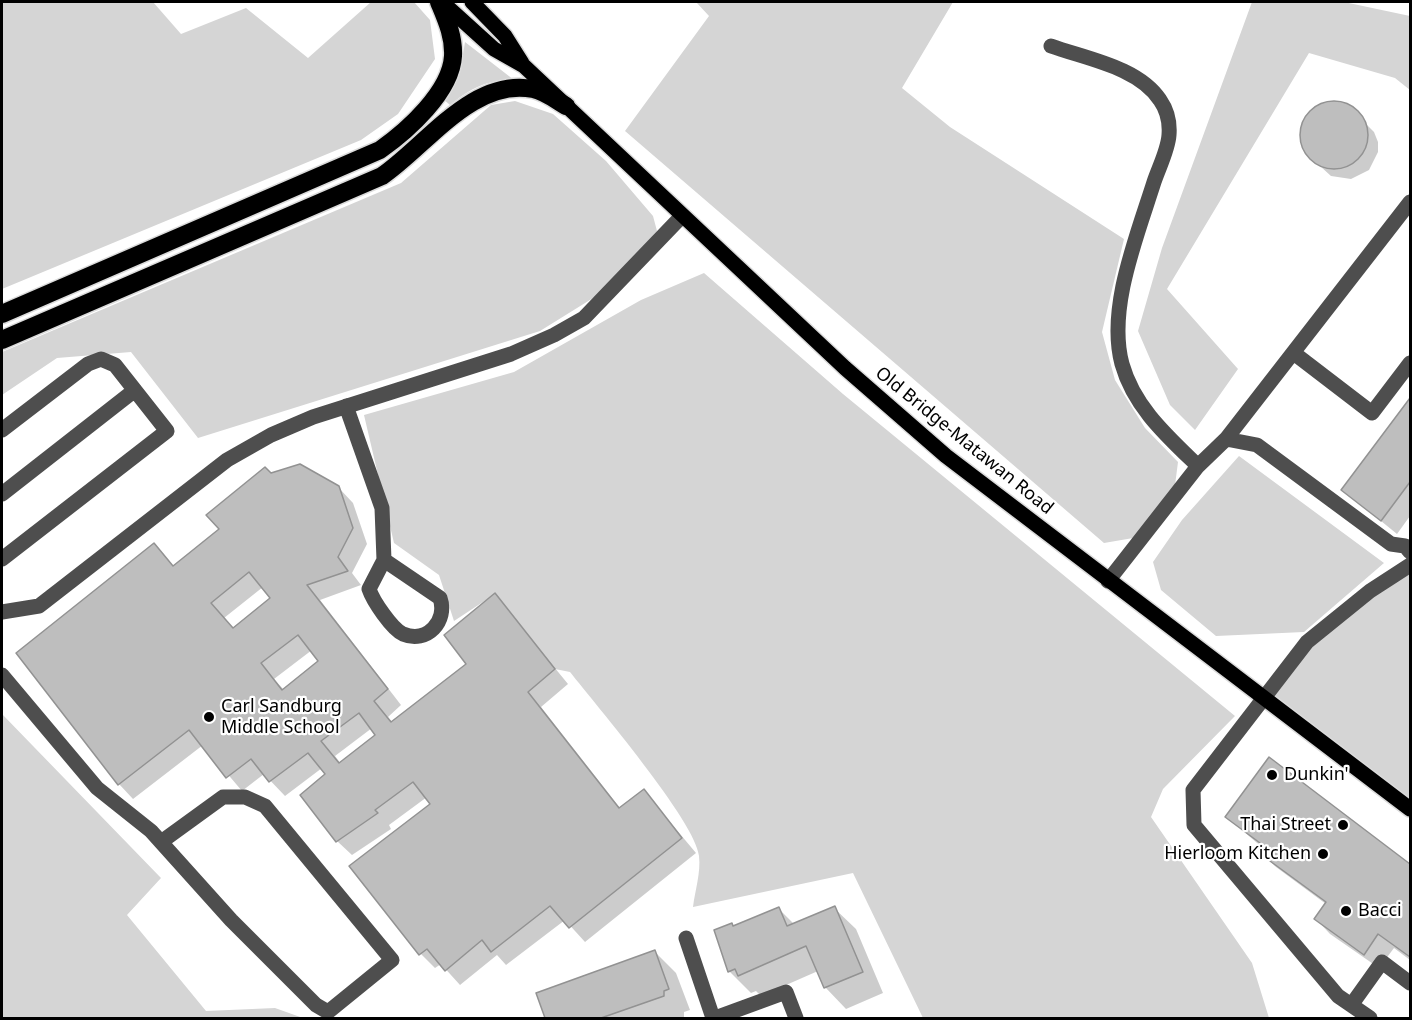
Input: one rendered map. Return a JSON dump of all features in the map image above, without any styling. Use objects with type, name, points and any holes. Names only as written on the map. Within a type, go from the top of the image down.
[{"type":"highway","points":[[2,314],[380,150],[417,119],[436,95],[450,69],[453,57],[451,31],[441,2]]},
{"type":"highway","points":[[2,340],[382,176],[409,157],[460,111],[491,92],[508,88],[536,89],[566,106]]},
{"type":"main road","name":"Old Bridge-Matawan Road","points":[[441,2],[494,49],[524,66]]},
{"type":"main road","name":"Old Bridge-Matawan Road","points":[[472,2],[505,36],[524,66],[845,368],[930,443],[1108,581],[1410,809]]},
{"type":"street","points":[[1051,46],[1130,74],[1147,86],[1160,100],[1169,120],[1169,137],[1140,226],[1122,295],[1116,334],[1123,365],[1133,391],[1156,425],[1198,466]]},
{"type":"street","points":[[1108,581],[1198,466],[1226,439],[1295,354],[1410,202]]},
{"type":"street","points":[[2,612],[39,606],[227,460],[271,435],[346,406],[511,354],[554,335],[584,318],[682,216]]},
{"type":"street","points":[[1295,354],[1372,413],[1410,363]]},
{"type":"street","points":[[2,430],[88,364],[101,359],[115,365],[166,431],[2,559]]},
{"type":"street","points":[[2,494],[135,390]]},
{"type":"street","points":[[346,406],[382,508],[384,560],[369,589],[373,600],[400,633],[414,638],[426,635],[434,629],[441,617],[444,608],[440,598],[384,560]]},
{"type":"street","points":[[1226,439],[1257,445],[1392,544],[1409,546]]},
{"type":"street","points":[[1370,1018],[1338,996],[1194,825],[1192,790],[1307,642],[1370,591],[1410,565]]},
{"type":"street","points":[[2,675],[98,788],[161,842],[231,920],[316,1005],[328,1012],[392,960],[265,806],[245,797],[223,797],[161,842]]},
{"type":"street","points":[[686,938],[714,1018],[786,992],[796,1018]]},
{"type":"street","points":[[1352,1004],[1382,962],[1410,983]]},
{"type":"shaded area","points":[[2,2],[153,2],[181,34],[246,8],[308,58],[371,2],[414,2],[430,20],[435,59],[398,114],[361,140],[2,289]]},
{"type":"shaded area","points":[[696,2],[953,2],[902,88],[950,127],[1124,239],[1102,332],[1115,380],[1145,428],[1178,462],[1174,493],[1139,537],[1104,543],[625,131],[709,16]]},
{"type":"shaded area","points":[[1252,2],[1344,2],[1410,16],[1410,90],[1395,78],[1309,53],[1167,289],[1238,369],[1195,430],[1170,405],[1138,331],[1162,248]]},
{"type":"shaded area","points":[[465,42],[514,80],[479,86],[450,105],[443,99],[461,67]]},
{"type":"shaded area","points":[[515,101],[553,114],[606,161],[653,216],[657,231],[606,290],[540,331],[198,438],[131,352],[57,358],[2,395],[2,352],[401,183],[491,105]]},
{"type":"shaded area","points":[[704,273],[843,394],[1235,716],[1163,789],[1151,817],[1252,963],[1269,1018],[923,1018],[853,873],[693,907],[699,875],[699,856],[694,840],[664,792],[570,672],[555,669],[495,594],[454,621],[439,575],[394,543],[364,415],[514,372],[641,300]]},
{"type":"shaded area","points":[[1239,456],[1384,563],[1304,632],[1216,636],[1161,590],[1153,562],[1182,520]]},
{"type":"shaded area","points":[[1410,565],[1410,809],[1265,698],[1288,667]]},
{"type":"shaded area","points":[[2,714],[161,878],[127,915],[206,1011],[275,1008],[303,1018],[2,1018]]},
{"type":"building","points":[[1334,101],[1347,104],[1358,111],[1365,122],[1368,135],[1365,148],[1358,159],[1347,166],[1334,169],[1321,166],[1310,159],[1303,148],[1300,135],[1303,122],[1310,111],[1321,104]]},
{"type":"building","points":[[1410,398],[1410,482],[1381,521],[1341,490]]},
{"type":"building","name":"Carl Sandburg Middle School","points":[[300,464],[339,486],[353,528],[338,557],[348,571],[307,585],[388,689],[374,701],[391,722],[466,664],[444,635],[495,593],[555,669],[528,692],[619,808],[644,789],[682,838],[569,928],[550,906],[491,952],[482,940],[445,971],[427,949],[419,955],[349,866],[430,804],[413,782],[375,810],[378,813],[336,842],[300,795],[325,774],[308,753],[269,782],[251,759],[226,778],[189,730],[118,785],[16,653],[154,543],[173,566],[219,529],[206,515],[265,467],[271,473]],"holes":[[[249,572],[270,598],[233,628],[211,603]],[[298,635],[318,661],[282,690],[261,663]],[[359,713],[375,735],[339,763],[321,741]]]},
{"type":"building","points":[[1269,757],[1410,864],[1410,957],[1378,934],[1364,955],[1314,919],[1326,902],[1259,853],[1264,846],[1225,817]]},
{"type":"building","points":[[835,906],[863,972],[824,988],[806,946],[738,976],[735,969],[728,972],[714,930],[732,923],[733,926],[779,907],[787,926]]},
{"type":"building","points":[[655,950],[669,989],[664,991],[664,996],[601,1018],[545,1018],[536,993]]},
{"type":"place","name":"Carl Sandburg Middle School","points":[[209,717]]},
{"type":"place","name":"Dunkin'","points":[[1272,775]]},
{"type":"place","name":"Thai Street","points":[[1343,825]]},
{"type":"place","name":"Hierloom Kitchen","points":[[1323,854]]},
{"type":"place","name":"Bacci","points":[[1346,911]]}]
